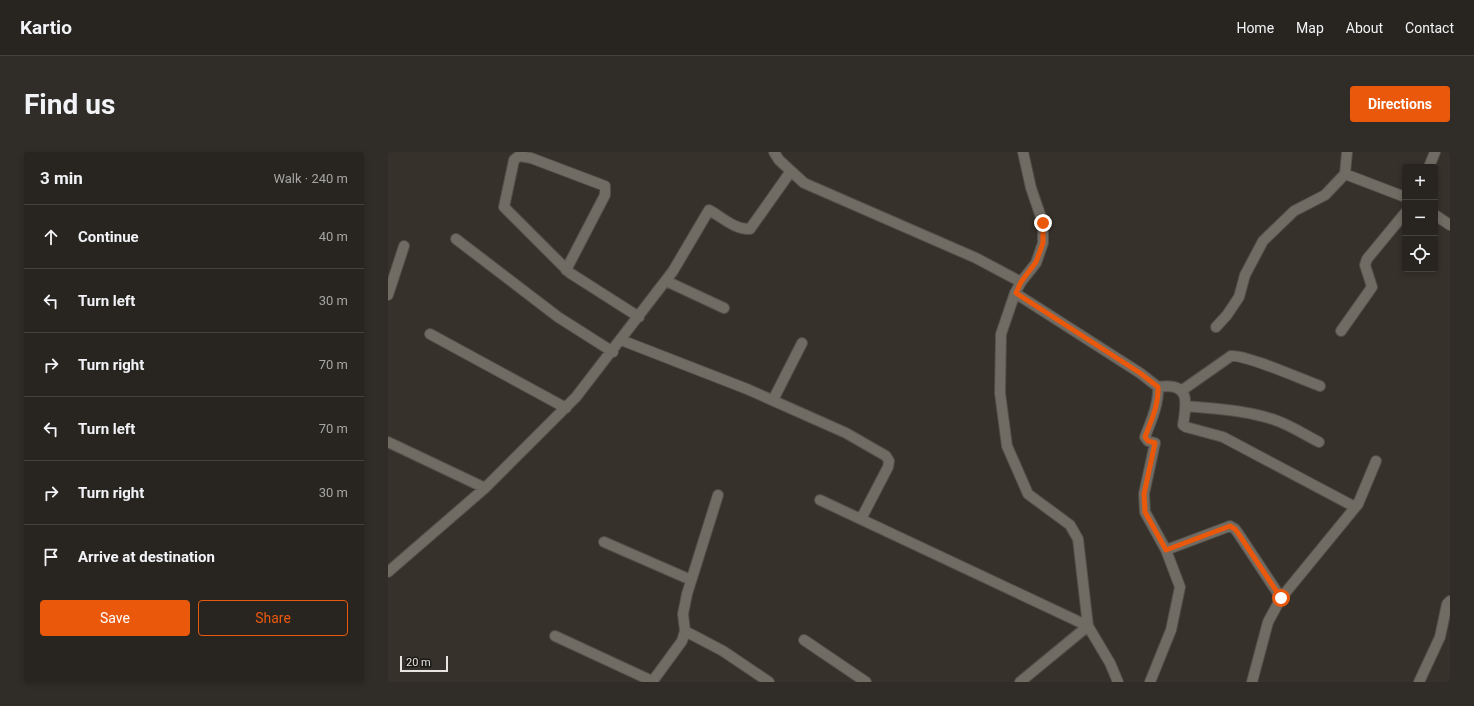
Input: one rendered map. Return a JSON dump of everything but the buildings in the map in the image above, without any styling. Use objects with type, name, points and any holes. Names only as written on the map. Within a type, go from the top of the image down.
[{"type":"street","points":[[774,152],[779,160],[804,183],[976,258],[1021,282]]},
{"type":"street","points":[[1023,152],[1031,188],[1043,223],[1043,243],[1036,262],[1021,282],[1001,334],[1000,393],[1007,446],[1028,494],[1070,525],[1078,539],[1088,626],[1110,663],[1118,682]]},
{"type":"street","points":[[1216,327],[1227,315],[1239,297],[1245,275],[1263,241],[1294,212],[1325,195],[1345,174],[1347,152]]},
{"type":"street","points":[[1430,164],[1435,152]]},
{"type":"street","points":[[566,270],[605,195],[604,186],[532,158],[520,156],[514,160],[504,207],[566,270],[639,318]]},
{"type":"street","points":[[388,572],[485,488],[566,408],[639,318],[666,281],[709,210],[736,227],[744,230],[750,229],[791,171]]},
{"type":"street","points":[[1345,174],[1402,196]]},
{"type":"street","points":[[1342,331],[1372,287],[1365,265],[1367,259],[1402,217]]},
{"type":"street","points":[[1438,217],[1450,225]]},
{"type":"street","points":[[456,239],[558,317],[612,352]]},
{"type":"street","points":[[388,295],[404,246]]},
{"type":"street","points":[[666,281],[724,308]]},
{"type":"street","points":[[1016,293],[1140,373],[1158,387],[1159,393],[1145,437],[1148,441],[1155,443],[1144,494],[1145,512],[1166,550],[1180,587],[1171,630],[1150,682]]},
{"type":"street","points":[[430,334],[566,408]]},
{"type":"street","points":[[621,340],[773,400],[846,433],[886,456],[889,462],[888,467],[861,519]]},
{"type":"street","points":[[773,400],[802,343]]},
{"type":"street","points":[[1181,391],[1231,356],[1235,355],[1320,386]]},
{"type":"street","points":[[1158,387],[1173,385],[1181,391],[1185,398],[1186,406],[1183,425],[1186,427],[1223,437],[1355,507]]},
{"type":"street","points":[[1186,406],[1257,414],[1276,420],[1319,442]]},
{"type":"street","points":[[388,442],[485,488]]},
{"type":"street","points":[[1252,682],[1268,622],[1281,598],[1358,504],[1376,461]]},
{"type":"street","points":[[555,636],[652,682],[682,641],[685,631],[683,614],[691,580],[718,495]]},
{"type":"street","points":[[820,500],[1088,626]]},
{"type":"street","points":[[1166,550],[1230,526],[1238,533],[1281,598]]},
{"type":"street","points":[[604,542],[691,580]]},
{"type":"street","points":[[1418,682],[1440,637],[1447,604],[1450,602]]},
{"type":"street","points":[[1020,682],[1088,626]]},
{"type":"street","points":[[685,631],[723,651],[757,679],[769,682]]},
{"type":"street","points":[[804,640],[866,682]]},
{"type":"route","points":[[1043,223],[1043,243],[1036,262],[1021,282],[1016,293],[1140,373],[1158,387],[1159,393],[1145,437],[1148,441],[1155,443],[1144,494],[1145,512],[1166,550],[1230,526],[1238,533],[1281,598]]}]
